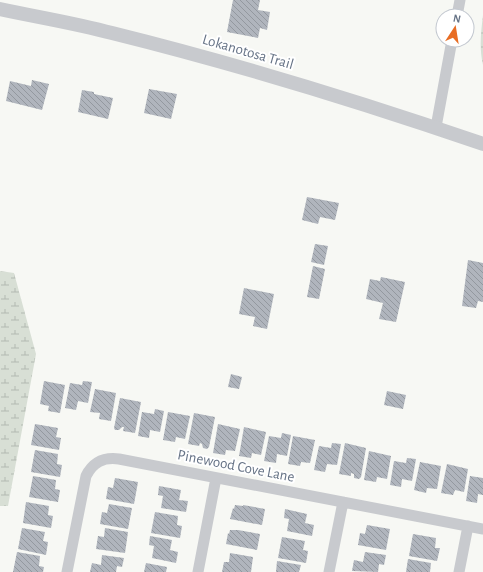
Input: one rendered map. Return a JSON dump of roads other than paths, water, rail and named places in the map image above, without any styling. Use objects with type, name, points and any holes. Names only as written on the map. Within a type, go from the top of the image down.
[{"type":"street","name":"Lokanotosa Trail","points":[[0,9],[111,32],[185,51],[319,90],[483,144]]},
{"type":"street","points":[[436,128],[451,48]]},
{"type":"street","name":"Pinewood Cove Lane","points":[[67,572],[84,482],[89,469],[100,460],[113,458],[483,529]]},
{"type":"street","points":[[198,572],[216,478]]},
{"type":"street","points":[[329,572],[343,502]]},
{"type":"street","points":[[459,572],[468,526]]}]
